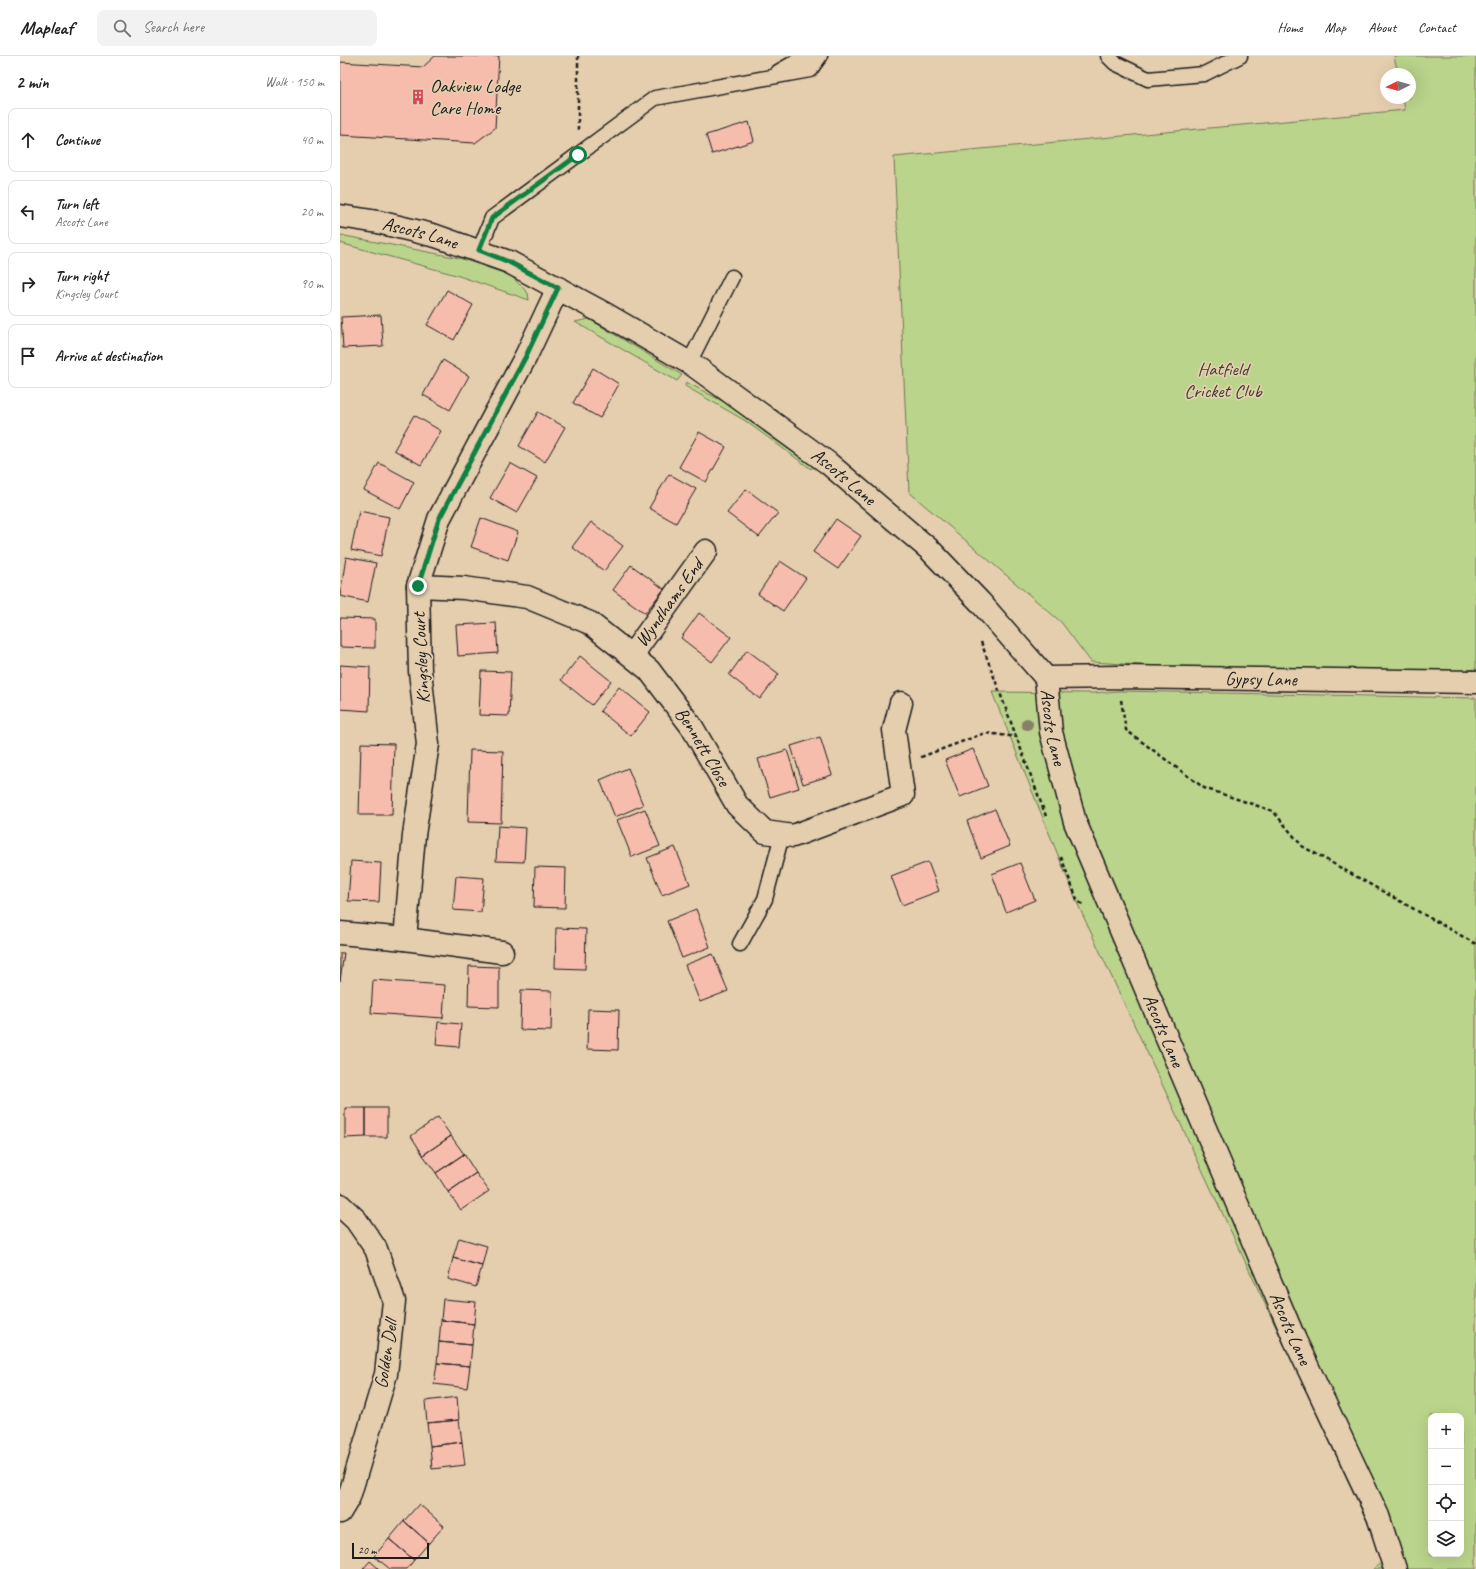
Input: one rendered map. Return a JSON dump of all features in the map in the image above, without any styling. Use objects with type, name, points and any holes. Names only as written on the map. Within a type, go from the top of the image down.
[{"type":"street","name":"Ascots Lane","points":[[340,216],[378,222],[436,236],[479,250],[509,262],[558,288],[689,363],[741,398],[828,463],[930,550],[980,602],[1046,678],[1051,732],[1075,822],[1295,1340],[1378,1516],[1395,1569]]},
{"type":"street","name":"Kingsley Court","points":[[405,939],[414,835],[428,744],[420,671],[418,586],[439,519],[526,356],[558,288]]},
{"type":"street","name":"Wyndhams End","points":[[632,655],[706,551]]},
{"type":"street","name":"Bennett Close","points":[[418,586],[464,588],[527,597],[590,623],[649,670],[692,727],[737,805],[765,832],[793,836],[904,794],[894,730],[901,703]]},
{"type":"street","name":"Gypsy Lane","points":[[1046,678],[1119,676],[1476,682]]},
{"type":"street","points":[[340,933],[405,939],[502,952]]},
{"type":"street","name":"Golden Dell","points":[[340,1205],[356,1220],[376,1249],[394,1301],[386,1374],[349,1465],[349,1497],[340,1512]]},
{"type":"lane","points":[[764,80],[806,56]]},
{"type":"lane","points":[[479,250],[492,218],[655,98],[764,80],[810,70],[820,56]]},
{"type":"lane","points":[[1108,56],[1115,63],[1148,79],[1204,74],[1240,56]]},
{"type":"lane","points":[[689,363],[732,277]]},
{"type":"lane","points":[[740,944],[765,898],[782,835]]},
{"type":"path","points":[[578,56],[578,155]]},
{"type":"path","points":[[900,765],[985,733],[1017,737],[980,640]]},
{"type":"path","points":[[1120,699],[1126,730],[1204,788],[1273,811],[1302,846],[1476,944]]},
{"type":"green space","name":"Hatfield Cricket Club","points":[[1394,56],[1476,56],[1476,669],[1438,674],[1256,672],[1091,662],[1061,622],[909,492],[894,157],[1405,110],[1404,104],[1416,104],[1416,68],[1397,68]]},
{"type":"green space","points":[[340,235],[459,258],[510,275],[528,293],[529,300],[456,275],[340,243]]},
{"type":"green space","points":[[589,319],[682,375],[677,381],[575,322]]},
{"type":"green space","points":[[686,382],[747,414],[814,465],[811,469],[744,420],[685,386]]},
{"type":"green space","points":[[1119,691],[1476,698],[1476,1569],[1373,1569],[1385,1560],[1079,907],[992,692],[1093,693]]},
{"type":"building","name":"Oakview Lodge Care Home","points":[[435,56],[499,56],[495,128],[475,143],[340,135],[340,62],[423,67]]},
{"type":"building","points":[[749,122],[754,141],[712,154],[706,135]]},
{"type":"building","points":[[447,290],[473,305],[454,340],[427,325]]},
{"type":"building","points":[[381,315],[383,346],[343,348],[341,317]]},
{"type":"building","points":[[443,360],[469,376],[450,410],[423,395]]},
{"type":"building","points":[[593,368],[619,384],[600,418],[573,403]]},
{"type":"building","points":[[538,412],[565,427],[545,462],[519,446]]},
{"type":"building","points":[[414,415],[441,431],[421,465],[394,450]]},
{"type":"building","points":[[699,432],[726,447],[706,482],[679,467]]},
{"type":"building","points":[[379,463],[414,482],[400,509],[364,490]]},
{"type":"building","points":[[510,463],[537,478],[517,513],[490,498]]},
{"type":"building","points":[[669,474],[696,489],[676,523],[649,508]]},
{"type":"building","points":[[746,489],[778,513],[759,537],[727,513]]},
{"type":"building","points":[[359,511],[389,517],[381,556],[351,550]]},
{"type":"building","points":[[481,518],[518,532],[508,560],[471,547]]},
{"type":"building","points":[[836,519],[861,536],[838,569],[813,552]]},
{"type":"building","points":[[591,522],[623,546],[604,571],[572,547]]},
{"type":"building","points":[[346,557],[376,563],[368,602],[340,596]]},
{"type":"building","points":[[780,561],[806,578],[783,611],[758,594]]},
{"type":"building","points":[[631,565],[664,589],[645,613],[613,590]]},
{"type":"building","points":[[699,613],[731,637],[712,662],[681,638]]},
{"type":"building","points":[[340,618],[375,619],[375,648],[340,647]]},
{"type":"building","points":[[496,623],[498,653],[458,656],[456,625]]},
{"type":"building","points":[[747,650],[779,674],[760,699],[729,675]]},
{"type":"building","points":[[580,656],[611,681],[592,705],[561,680]]},
{"type":"building","points":[[340,665],[370,667],[369,711],[340,709]]},
{"type":"building","points":[[481,671],[511,672],[509,716],[479,715]]},
{"type":"building","points":[[619,687],[650,712],[631,736],[600,711]]},
{"type":"building","points":[[820,737],[832,775],[803,784],[791,746]]},
{"type":"building","points":[[361,743],[394,744],[392,815],[359,815]]},
{"type":"building","points":[[973,749],[988,786],[960,797],[945,760]]},
{"type":"building","points":[[470,750],[503,751],[501,823],[468,822]]},
{"type":"building","points":[[787,750],[799,788],[770,797],[758,759]]},
{"type":"building","points":[[628,768],[643,805],[615,817],[600,780]]},
{"type":"building","points":[[645,809],[660,846],[632,857],[617,820]]},
{"type":"building","points":[[995,809],[1010,846],[981,858],[967,821]]},
{"type":"building","points":[[498,826],[526,828],[524,862],[496,861]]},
{"type":"building","points":[[675,847],[690,884],[662,895],[647,858]]},
{"type":"building","points":[[351,861],[381,863],[379,902],[348,901]]},
{"type":"building","points":[[928,862],[939,891],[902,905],[891,876]]},
{"type":"building","points":[[1020,863],[1035,900],[1006,912],[992,874]]},
{"type":"building","points":[[535,867],[566,868],[565,908],[534,907]]},
{"type":"building","points":[[456,876],[484,878],[481,912],[453,910]]},
{"type":"building","points":[[696,909],[710,947],[682,958],[667,921]]},
{"type":"building","points":[[556,928],[586,929],[585,969],[555,968]]},
{"type":"building","points":[[340,953],[344,953],[340,981]]},
{"type":"building","points":[[713,954],[728,991],[700,1002],[685,965]]},
{"type":"building","points":[[469,966],[499,967],[499,1007],[468,1006]]},
{"type":"building","points":[[373,980],[445,985],[443,1018],[371,1013]]},
{"type":"building","points":[[521,990],[552,991],[551,1031],[520,1030]]},
{"type":"building","points":[[588,1009],[619,1010],[618,1050],[587,1049]]},
{"type":"building","points":[[438,1022],[461,1024],[459,1047],[436,1045]]},
{"type":"building","points":[[345,1108],[366,1108],[366,1137],[345,1138]]},
{"type":"building","points":[[366,1108],[387,1108],[387,1137],[366,1137]]},
{"type":"building","points":[[438,1117],[451,1136],[423,1155],[411,1136]]},
{"type":"building","points":[[451,1136],[464,1154],[436,1173],[423,1155]]},
{"type":"building","points":[[464,1154],[476,1173],[448,1192],[436,1173]]},
{"type":"building","points":[[476,1173],[489,1191],[461,1210],[448,1192]]},
{"type":"building","points":[[459,1238],[487,1246],[482,1266],[453,1258]]},
{"type":"building","points":[[453,1258],[482,1266],[476,1287],[448,1279]]},
{"type":"building","points":[[443,1299],[476,1302],[474,1324],[441,1320]]},
{"type":"building","points":[[441,1320],[474,1324],[472,1345],[439,1342]]},
{"type":"building","points":[[439,1342],[472,1345],[470,1366],[437,1363]]},
{"type":"building","points":[[437,1363],[470,1366],[467,1388],[434,1384]]},
{"type":"building","points":[[457,1397],[459,1420],[427,1423],[425,1401]]},
{"type":"building","points":[[459,1420],[462,1442],[430,1446],[427,1423]]},
{"type":"building","points":[[462,1442],[465,1465],[432,1469],[430,1446]]},
{"type":"building","points":[[419,1504],[444,1526],[429,1543],[404,1521]]},
{"type":"building","points":[[404,1521],[429,1543],[414,1560],[389,1539]]},
{"type":"building","points":[[389,1539],[414,1560],[407,1569],[390,1569],[374,1556]]},
{"type":"building","points":[[370,1561],[379,1569],[363,1569]]},
{"type":"place","name":"Oakview Lodge Care Home","points":[[418,97]]},
{"type":"route","points":[[418,586],[439,519],[526,356],[558,288],[509,262],[479,250],[492,218],[578,155]]}]
